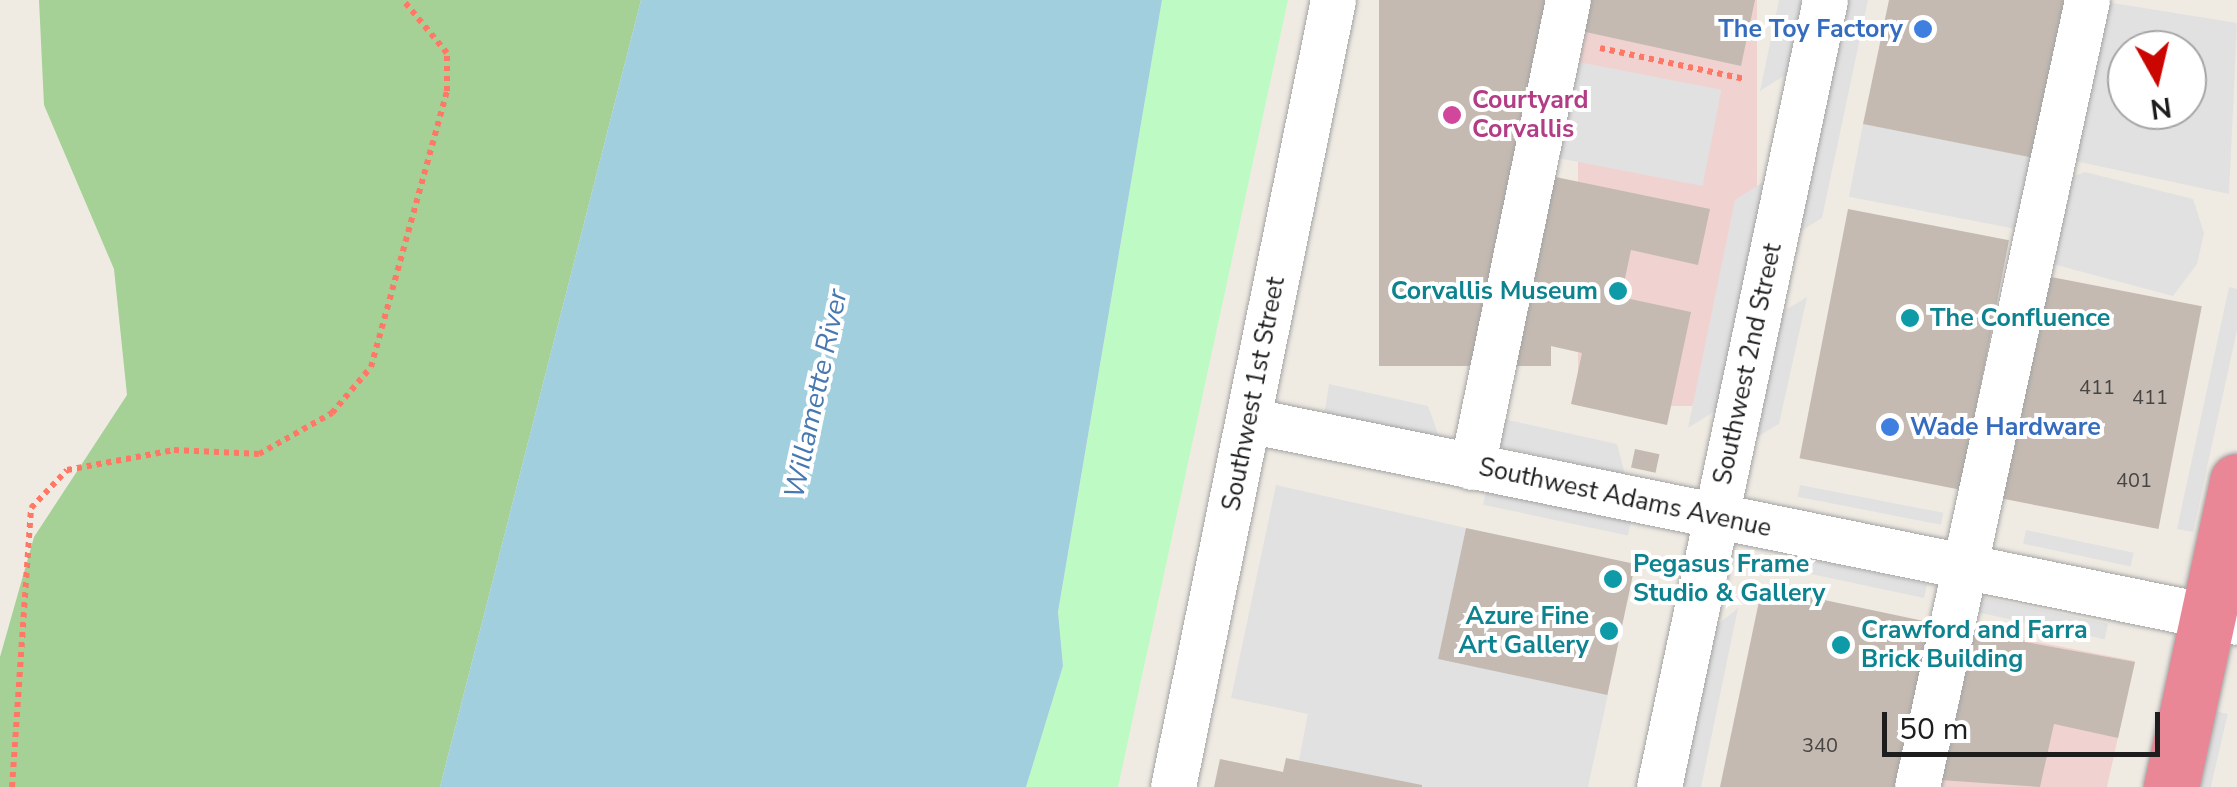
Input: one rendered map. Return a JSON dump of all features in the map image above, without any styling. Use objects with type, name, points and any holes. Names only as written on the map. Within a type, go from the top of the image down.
[{"type":"highway","points":[[2172,787],[2222,619],[2237,482]]},
{"type":"street","name":"Southwest 1st Street","points":[[1173,787],[1333,0]]},
{"type":"street","name":"Southwest 2nd Street","points":[[1658,787],[1825,0]]},
{"type":"street","points":[[1917,787],[2087,0]]},
{"type":"street","points":[[1472,467],[1564,20]]},
{"type":"street","name":"Southwest Adams Avenue","points":[[1248,420],[2222,619]]},
{"type":"path","points":[[12,787],[31,508],[66,470],[174,450],[259,454],[332,413],[371,367],[448,91],[447,53],[402,0]]},
{"type":"path","points":[[1564,20],[1745,80]]},
{"type":"shaded area","points":[[1578,0],[1757,0],[1757,406],[1578,406]]},
{"type":"shaded area","points":[[1779,0],[1806,0],[1790,72],[1760,91]]},
{"type":"shaded area","points":[[1845,0],[1868,0],[1822,218],[1791,237]]},
{"type":"shaded area","points":[[2094,0],[2237,23],[2229,194],[2061,158]]},
{"type":"shaded area","points":[[1578,62],[1721,90],[1703,186],[1559,158]]},
{"type":"shaded area","points":[[1863,124],[2034,157],[2020,230],[1849,197]]},
{"type":"shaded area","points":[[2085,172],[2193,199],[2204,233],[2197,264],[2173,296],[2045,262],[2066,202],[2059,181]]},
{"type":"shaded area","points":[[1768,179],[1718,409],[1688,428],[1735,200]]},
{"type":"shaded area","points":[[2229,287],[2237,289],[2237,330],[2193,532],[2177,529]]},
{"type":"shaded area","points":[[1807,297],[1779,424],[1747,443],[1774,317]]},
{"type":"shaded area","points":[[1329,384],[1428,406],[1440,439],[1324,416]]},
{"type":"shaded area","points":[[1490,416],[1617,444],[1625,474],[1498,446]]},
{"type":"shaded area","points":[[1276,485],[1466,528],[1439,658],[1608,694],[1588,787],[1424,787],[1299,760],[1308,714],[1231,698]]},
{"type":"shaded area","points":[[1800,485],[1943,513],[1941,525],[1798,497]]},
{"type":"shaded area","points":[[1486,491],[1631,522],[1628,535],[1483,505]]},
{"type":"shaded area","points":[[2026,530],[2134,553],[2131,567],[2023,544]]},
{"type":"shaded area","points":[[1794,556],[1927,584],[1924,598],[1791,570]]},
{"type":"shaded area","points":[[1978,596],[2108,624],[2105,639],[1975,612]]},
{"type":"shaded area","points":[[1738,608],[1701,787],[1675,787],[1707,633]]},
{"type":"shaded area","points":[[1954,626],[2135,661],[2107,787],[1922,787]]},
{"type":"shaded area","points":[[2215,711],[2228,714],[2211,787],[2197,787]]},
{"type":"green space","points":[[39,0],[641,0],[440,787],[0,787],[0,657],[34,537],[127,395],[114,269],[44,105]]},
{"type":"green space","points":[[1162,0],[1288,0],[1118,787],[1026,787],[1063,666],[1058,613]]},
{"type":"water","name":"Willamette River","points":[[641,0],[1162,0],[1058,612],[1063,666],[1026,787],[440,787]]},
{"type":"building","points":[[1379,0],[1551,0],[1551,366],[1379,366]]},
{"type":"building","points":[[1578,0],[1755,0],[1741,66],[1572,29]]},
{"type":"building","points":[[1889,0],[2067,0],[2034,158],[1863,124]]},
{"type":"building","points":[[1541,174],[1710,209],[1698,265],[1631,250],[1621,297],[1691,312],[1667,425],[1571,404],[1582,353],[1506,336]]},
{"type":"building","name":"The Confluence","points":[[1848,209],[2009,240],[1961,490],[1800,458]]},
{"type":"building","points":[[2031,273],[2202,306],[2158,529],[1988,496]]},
{"type":"building","points":[[1635,449],[1659,454],[1656,473],[1631,468]]},
{"type":"building","points":[[1466,528],[1635,564],[1607,695],[1438,659]]},
{"type":"building","points":[[1762,587],[1938,624],[1903,787],[1720,787]]},
{"type":"building","points":[[1960,630],[2135,662],[2118,738],[2054,724],[2040,787],[1940,780]]},
{"type":"building","points":[[1286,758],[1422,787],[1214,787],[1220,759],[1283,772]]},
{"type":"place","name":"The Toy Factory","points":[[1923,29]]},
{"type":"place","name":"Courtyard Corvallis","points":[[1452,115]]},
{"type":"place","name":"Corvallis Museum","points":[[1618,291]]},
{"type":"place","name":"The Confluence","points":[[1910,318]]},
{"type":"place","name":"Wade Hardware","points":[[1890,427]]},
{"type":"place","name":"Pegasus Frame Studio & Gallery","points":[[1613,579]]},
{"type":"place","name":"Azure Fine Art Gallery","points":[[1609,631]]},
{"type":"place","name":"Crawford and Farra Brick Building","points":[[1841,645]]}]
